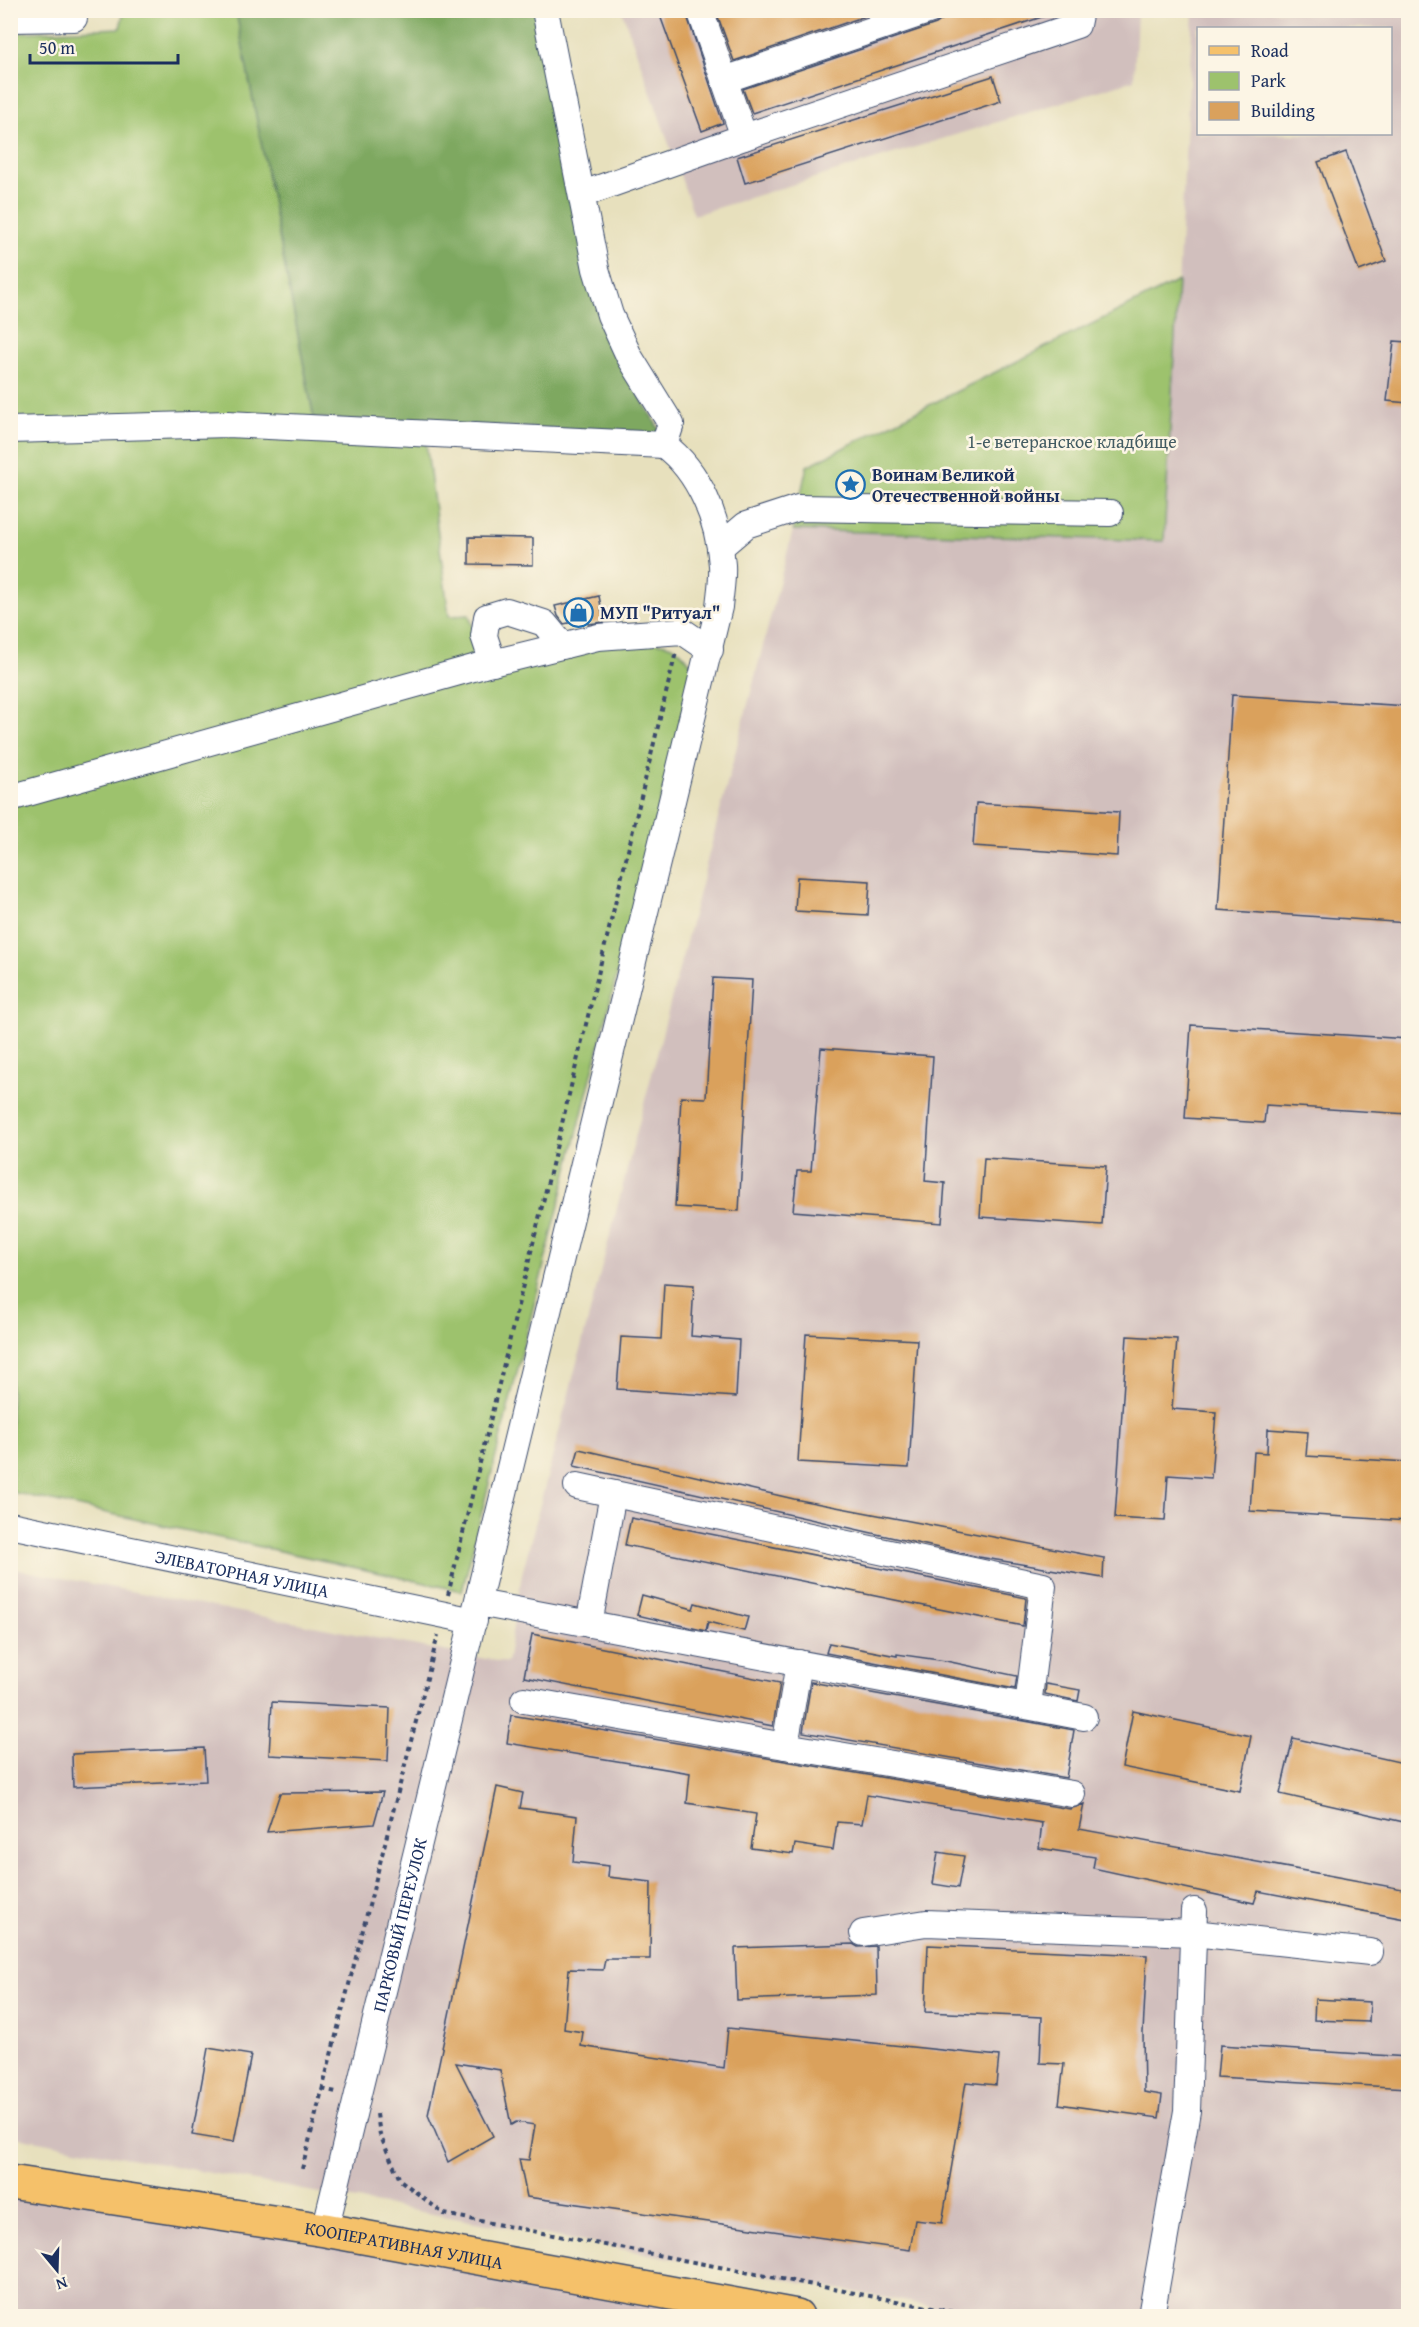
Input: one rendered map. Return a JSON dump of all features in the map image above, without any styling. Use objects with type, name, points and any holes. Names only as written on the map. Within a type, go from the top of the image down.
[{"type":"main road","name":"КООПЕРАТИВНАЯ УЛИЦА","points":[[10,2182],[325,2230],[797,2316]]},
{"type":"street","points":[[10,430],[228,424],[664,445],[671,424],[629,356],[610,315],[596,269],[545,10]]},
{"type":"street","points":[[700,10],[744,137]]},
{"type":"street","points":[[724,80],[931,10]]},
{"type":"street","points":[[583,194],[744,137],[1077,25],[1080,10]]},
{"type":"street","points":[[10,19],[74,18]]},
{"type":"street","name":"ПАРКОВЫЙ ПЕРЕУЛОК","points":[[325,2230],[719,608],[723,568],[720,547],[703,491],[680,457],[664,445]]},
{"type":"street","points":[[720,547],[746,525],[798,508],[1110,513]]},
{"type":"street","points":[[493,663],[484,636],[487,617],[507,611],[544,623],[563,646]]},
{"type":"street","points":[[10,798],[493,663],[598,637],[682,631],[710,651]]},
{"type":"street","points":[[577,1486],[1043,1586],[1028,1706]]},
{"type":"street","points":[[589,1624],[613,1494]]},
{"type":"street","name":"ЭЛЕВАТОРНАЯ УЛИЦА","points":[[10,1525],[444,1615],[476,1612],[589,1624],[1084,1717]]},
{"type":"street","points":[[785,1746],[799,1663]]},
{"type":"street","points":[[524,1700],[1072,1794]]},
{"type":"street","points":[[1151,2316],[1187,2111],[1193,1922]]},
{"type":"street","points":[[863,1933],[926,1923],[1193,1922],[1370,1952]]},
{"type":"path","points":[[302,2169],[444,1615],[682,631]]},
{"type":"path","points":[[322,2089],[375,2098],[380,2135],[400,2180],[444,2214],[974,2316]]},
{"type":"shaded area","points":[[622,11],[1137,11],[1134,80],[694,215]]},
{"type":"shaded area","points":[[1193,11],[1408,11],[1408,2316],[984,2316],[11,2136],[10,1568],[507,1663],[522,1574],[793,530],[1164,540]]},
{"type":"shaded area","points":[[11,2187],[724,2316],[11,2316]]},
{"type":"green space","points":[[124,11],[236,11],[317,435],[426,443],[449,616],[469,615],[486,671],[554,654],[637,642],[659,643],[676,648],[694,668],[462,1591],[11,1492],[10,33],[120,28]]},
{"type":"green space","points":[[236,11],[535,11],[618,359],[662,434],[314,418]]},
{"type":"green space","name":"1-е ветеранское кладбище","points":[[1178,281],[1164,541],[793,530],[807,466]]},
{"type":"building","points":[[658,10],[685,10],[723,123],[702,131]]},
{"type":"building","points":[[729,10],[883,10],[734,61],[717,14]]},
{"type":"building","points":[[946,10],[1051,10],[1051,14],[752,113],[743,89],[936,24],[943,19]]},
{"type":"building","points":[[993,76],[1001,101],[745,183],[737,157]]},
{"type":"building","points":[[1346,152],[1386,261],[1359,271],[1318,162]]},
{"type":"building","points":[[1394,341],[1408,342],[1408,403],[1387,401]]},
{"type":"building","points":[[469,537],[533,538],[533,565],[469,564]]},
{"type":"building","name":"МУП \"Ритуал\"","points":[[599,596],[604,622],[588,624],[587,619],[564,624],[558,616],[555,606]]},
{"type":"building","points":[[1232,695],[1408,706],[1408,923],[1218,910]]},
{"type":"building","points":[[976,803],[1119,812],[1117,856],[973,846]]},
{"type":"building","points":[[797,877],[870,881],[868,915],[795,911]]},
{"type":"building","points":[[713,978],[752,980],[739,1211],[675,1207],[681,1097],[706,1098]]},
{"type":"building","points":[[1191,1025],[1408,1039],[1408,1114],[1266,1105],[1264,1123],[1185,1118]]},
{"type":"building","points":[[821,1048],[933,1056],[925,1181],[945,1183],[942,1223],[793,1211],[797,1171],[811,1171]]},
{"type":"building","points":[[984,1158],[1106,1166],[1102,1225],[980,1217]]},
{"type":"building","points":[[664,1283],[694,1285],[691,1336],[739,1340],[736,1397],[617,1389],[621,1337],[661,1339]]},
{"type":"building","points":[[806,1334],[917,1340],[909,1468],[798,1462]]},
{"type":"building","points":[[1127,1336],[1177,1339],[1172,1409],[1216,1412],[1211,1478],[1168,1475],[1165,1521],[1115,1518]]},
{"type":"building","points":[[1268,1429],[1308,1432],[1306,1456],[1408,1462],[1408,1521],[1250,1511],[1254,1452],[1267,1453]]},
{"type":"building","points":[[579,1449],[794,1499],[1104,1558],[1103,1578],[979,1557],[574,1466]]},
{"type":"building","points":[[631,1518],[1026,1598],[1023,1626],[625,1545]]},
{"type":"building","points":[[642,1595],[693,1609],[695,1603],[748,1617],[744,1631],[708,1622],[706,1631],[637,1615]]},
{"type":"building","points":[[532,1634],[780,1683],[773,1726],[524,1677]]},
{"type":"building","points":[[829,1643],[897,1656],[897,1654],[946,1661],[1017,1676],[1015,1689],[826,1653]]},
{"type":"building","points":[[811,1682],[1074,1730],[1066,1778],[803,1732]]},
{"type":"building","points":[[1046,1684],[1080,1690],[1078,1701],[1045,1694]]},
{"type":"building","points":[[272,1702],[390,1708],[388,1761],[269,1755]]},
{"type":"building","points":[[1133,1711],[1251,1736],[1240,1791],[1122,1767]]},
{"type":"building","points":[[511,1715],[1070,1809],[1084,1804],[1079,1829],[1408,1890],[1405,1919],[1258,1891],[1254,1903],[1093,1868],[1095,1857],[1039,1848],[1042,1823],[867,1795],[862,1824],[837,1822],[833,1850],[795,1844],[793,1854],[751,1848],[756,1814],[687,1803],[690,1773],[507,1743]]},
{"type":"building","points":[[1293,1738],[1408,1764],[1408,1823],[1280,1794]]},
{"type":"building","points":[[204,1748],[206,1781],[73,1787],[72,1754]]},
{"type":"building","points":[[497,1787],[523,1793],[520,1808],[577,1816],[573,1862],[609,1866],[608,1877],[651,1882],[650,1959],[605,1959],[603,1970],[569,1969],[564,2029],[583,2032],[581,2046],[724,2068],[728,2028],[999,2056],[996,2085],[966,2082],[942,2223],[915,2220],[910,2250],[527,2197],[519,2159],[529,2160],[535,2125],[516,2122],[511,2125],[500,2070],[456,2063],[493,2136],[448,2162],[428,2115]]},
{"type":"building","points":[[383,1792],[374,1824],[267,1832],[280,1793]]},
{"type":"building","points":[[938,1852],[964,1856],[958,1888],[933,1884]]},
{"type":"building","points":[[853,1944],[858,1947],[876,1946],[877,1995],[737,2000],[735,1948]]},
{"type":"building","points":[[928,1945],[1147,1955],[1143,2033],[1144,2092],[1162,2095],[1159,2118],[1059,2104],[1064,2064],[1040,2063],[1042,2017],[925,2012]]},
{"type":"building","points":[[1315,1999],[1370,2002],[1369,2022],[1314,2020]]},
{"type":"building","points":[[1220,2045],[1408,2057],[1408,2088],[1217,2077]]},
{"type":"building","points":[[208,2048],[251,2055],[234,2142],[192,2135]]},
{"type":"place","name":"Воинам Великой Отечественной войны","points":[[851,484]]},
{"type":"place","name":"МУП \"Ритуал\"","points":[[579,612]]}]
